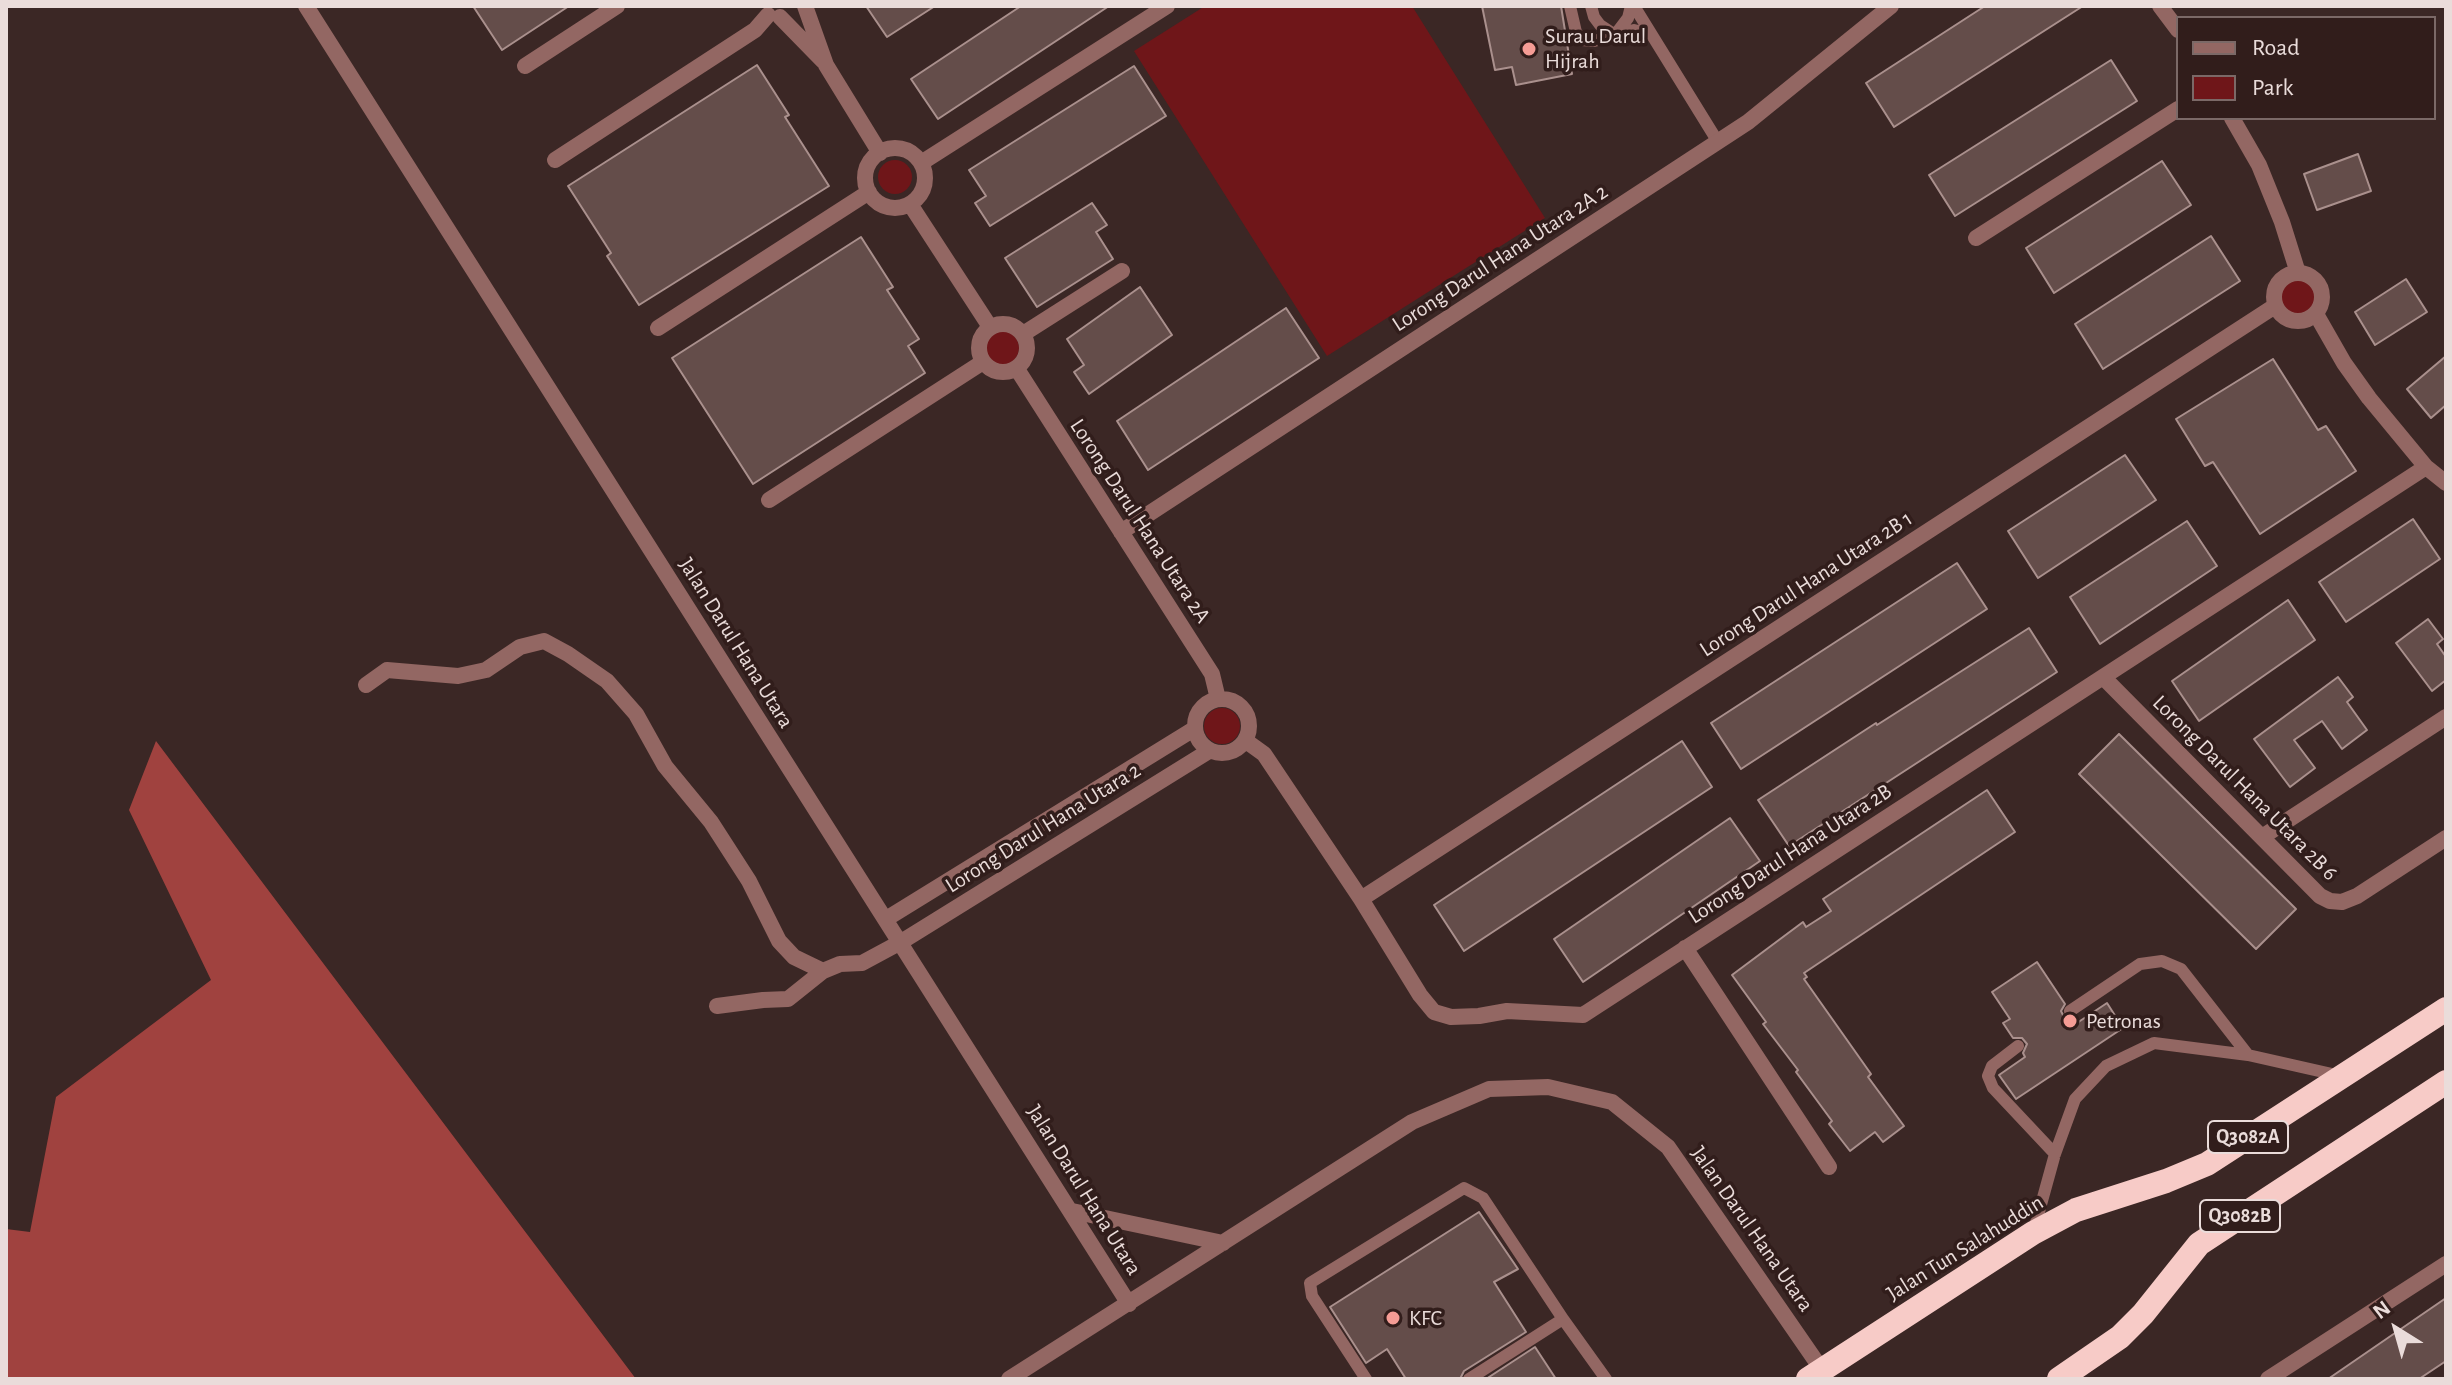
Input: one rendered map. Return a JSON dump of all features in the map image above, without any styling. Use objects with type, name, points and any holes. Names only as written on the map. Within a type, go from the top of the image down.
[{"type":"highway","name":"Jalan Tun Salahuddin","points":[[1815,1374],[2033,1233],[2076,1210],[2166,1181],[2207,1164],[2446,1009]]},
{"type":"highway","name":"Q3082B","points":[[2059,1379],[2128,1329],[2199,1244],[2446,1082]]},
{"type":"street","name":"Jalan Darul Hana Utara","points":[[306,6],[1129,1304]]},
{"type":"street","points":[[525,66],[617,6]]},
{"type":"street","points":[[555,160],[755,30],[770,13],[798,6]]},
{"type":"street","points":[[805,6],[826,65],[880,153]]},
{"type":"street","points":[[921,163],[1167,6]]},
{"type":"street","name":"Lorong Darul Hana Utara 2A 2","points":[[1121,532],[1748,122],[1891,6]]},
{"type":"street","points":[[2160,6],[2176,27]]},
{"type":"street","points":[[770,13],[826,65]]},
{"type":"street","points":[[1976,238],[2176,110]]},
{"type":"street","points":[[2233,120],[2259,165],[2298,273]]},
{"type":"street","points":[[899,148],[909,151],[921,163],[924,185],[910,204],[886,207],[869,192],[868,167],[880,153],[899,148]]},
{"type":"street","points":[[658,328],[869,192]]},
{"type":"street","points":[[910,204],[990,327]]},
{"type":"street","points":[[1023,334],[1122,271]]},
{"type":"street","points":[[2298,273],[2313,277],[2322,291],[2321,307],[2316,314],[2301,322],[2293,322],[2279,313],[2275,306],[2278,283],[2298,273]]},
{"type":"street","name":"Lorong Darul Hana Utara 2B 1","points":[[1361,899],[2275,306]]},
{"type":"street","points":[[2316,314],[2344,363],[2369,398],[2426,467],[2446,483]]},
{"type":"street","points":[[1011,325],[1023,334],[1028,349],[1017,369],[1000,373],[983,362],[978,350],[979,342],[990,327],[1011,325]]},
{"type":"street","points":[[769,500],[983,362]]},
{"type":"street","name":"Lorong Darul Hana Utara 2A","points":[[1017,369],[1212,674],[1218,699]]},
{"type":"street","name":"Lorong Darul Hana Utara 2B","points":[[1246,741],[1264,754],[1434,1012],[1451,1017],[1507,1011],[1583,1015],[2426,467]]},
{"type":"street","points":[[366,685],[387,670],[458,676],[486,670],[520,647],[544,641],[607,681],[636,714],[665,766],[711,822],[749,881],[779,941],[794,957],[823,971],[788,999],[717,1006]]},
{"type":"street","name":"Lorong Darul Hana Utara 2B 6","points":[[2103,677],[2320,896],[2330,901],[2342,902],[2357,896],[2446,838]]},
{"type":"street","points":[[1218,699],[1231,700],[1245,711],[1249,728],[1246,741],[1228,753],[1209,751],[1196,738],[1194,729],[1199,710],[1218,699]]},
{"type":"street","points":[[2262,837],[2446,717]]},
{"type":"street","name":"Lorong Darul Hana Utara 2","points":[[886,919],[1194,729]]},
{"type":"street","name":"Lorong Darul Hana Utara 2","points":[[823,971],[840,964],[862,963],[901,942],[1209,751]]},
{"type":"street","points":[[1685,948],[1829,1167]]},
{"type":"street","name":"Jalan Darul Hana Utara","points":[[1009,1379],[1412,1122],[1489,1089],[1548,1087],[1612,1102],[1668,1147],[1815,1374]]},
{"type":"street","points":[[1072,1211],[1223,1243]]},
{"type":"street","points":[[2268,1379],[2446,1264]]},
{"type":"lane","points":[[1570,6],[1576,32],[1582,40],[1594,41],[1634,30],[1650,34]]},
{"type":"lane","points":[[1591,6],[1600,25],[1615,35]]},
{"type":"lane","points":[[1615,35],[1628,18],[1632,6]]},
{"type":"lane","points":[[1632,6],[1718,142]]},
{"type":"lane","points":[[2070,1011],[2140,964],[2162,961],[2181,969],[2248,1055]]},
{"type":"lane","points":[[2033,1233],[2055,1154],[2075,1099],[2106,1066],[2154,1043],[2248,1055],[2341,1076]]},
{"type":"lane","points":[[2018,1046],[1992,1066],[1988,1076],[1993,1088],[2055,1154]]},
{"type":"lane","points":[[1366,1379],[1312,1296],[1310,1283],[1464,1188],[1483,1198],[1606,1379]]},
{"type":"lane","points":[[1469,1379],[1563,1319]]},
{"type":"green space","points":[[1205,6],[1412,6],[1545,218],[1327,356],[1134,51]]},
{"type":"green space","points":[[895,160],[907,165],[912,177],[907,189],[895,194],[883,189],[878,177],[883,165]]},
{"type":"green space","points":[[2298,279],[2311,284],[2316,297],[2311,310],[2298,315],[2285,310],[2280,297],[2285,284]]},
{"type":"green space","points":[[1002,331],[1014,336],[1019,348],[1014,360],[1002,365],[990,360],[985,348],[990,336]]},
{"type":"green space","points":[[1222,708],[1235,713],[1240,726],[1235,739],[1222,744],[1209,739],[1204,726],[1209,713]]},
{"type":"shaded area","points":[[156,741],[636,1379],[6,1379],[6,1229],[30,1232],[56,1097],[211,980],[129,810]]},
{"type":"building","points":[[473,6],[569,6],[502,50]]},
{"type":"building","points":[[866,6],[935,6],[887,37]]},
{"type":"building","points":[[1021,6],[1109,6],[938,119],[911,79]]},
{"type":"building","name":"Surau Darul Hijrah","points":[[1482,6],[1561,6],[1572,74],[1516,85],[1512,67],[1495,70]]},
{"type":"building","points":[[1985,6],[2083,6],[1894,127],[1866,83]]},
{"type":"building","points":[[2111,60],[2137,101],[1955,216],[1929,175]]},
{"type":"building","points":[[757,65],[789,115],[785,117],[829,186],[639,305],[607,256],[611,253],[568,186]]},
{"type":"building","points":[[1134,66],[1166,116],[990,226],[975,203],[986,196],[969,170]]},
{"type":"building","points":[[2358,154],[2371,191],[2317,210],[2304,174]]},
{"type":"building","points":[[2162,161],[2191,205],[2054,293],[2026,248]]},
{"type":"building","points":[[1092,203],[1107,225],[1096,232],[1113,259],[1037,307],[1005,258]]},
{"type":"building","points":[[2211,236],[2240,281],[2103,369],[2075,324]]},
{"type":"building","points":[[861,237],[893,287],[887,290],[919,339],[908,346],[925,373],[753,484],[672,358]]},
{"type":"building","points":[[2406,279],[2427,312],[2375,345],[2355,312]]},
{"type":"building","points":[[1140,287],[1172,335],[1089,394],[1074,372],[1084,365],[1067,339]]},
{"type":"building","points":[[1286,308],[1319,358],[1148,470],[1117,421]]},
{"type":"building","points":[[2446,356],[2446,405],[2431,418],[2407,389]]},
{"type":"building","points":[[2273,359],[2318,430],[2326,426],[2356,471],[2260,534],[2213,462],[2205,466],[2176,419]]},
{"type":"building","points":[[2125,455],[2156,500],[2038,578],[2008,531]]},
{"type":"building","points":[[2413,519],[2440,559],[2346,622],[2319,582]]},
{"type":"building","points":[[2187,521],[2217,566],[2100,644],[2070,597]]},
{"type":"building","points":[[1957,563],[1987,609],[1741,769],[1711,723]]},
{"type":"building","points":[[2288,600],[2315,640],[2199,721],[2172,681]]},
{"type":"building","points":[[2428,619],[2443,639],[2437,644],[2446,657],[2446,680],[2432,691],[2396,643]]},
{"type":"building","points":[[2029,628],[2057,672],[1789,846],[1758,800]]},
{"type":"building","points":[[2338,677],[2353,697],[2347,702],[2367,730],[2342,749],[2322,721],[2294,740],[2315,768],[2290,787],[2254,739]]},
{"type":"building","points":[[2119,734],[2296,909],[2256,949],[2079,774]]},
{"type":"building","points":[[1682,741],[1712,787],[1464,951],[1434,905]]},
{"type":"building","points":[[1987,790],[2015,832],[1804,973],[1807,977],[1804,979],[1871,1074],[1868,1077],[1904,1126],[1883,1142],[1875,1132],[1850,1151],[1829,1124],[1832,1121],[1732,975],[1803,922],[1806,927],[1831,911],[1823,899]]},
{"type":"building","points":[[1730,818],[1760,861],[1583,982],[1554,939]]},
{"type":"building","points":[[2037,962],[2065,1004],[2061,1011],[2065,1019],[2075,1019],[2077,1023],[2107,1003],[2123,1028],[2016,1099],[1999,1075],[2025,1057],[2023,1053],[2027,1044],[2022,1038],[2013,1038],[2003,1023],[2010,1019],[1992,992]]},
{"type":"building","points":[[1479,1212],[1518,1269],[1494,1282],[1526,1332],[1464,1371],[1460,1379],[1406,1379],[1387,1349],[1366,1363],[1330,1307]]},
{"type":"building","points":[[2446,1298],[2446,1361],[2419,1379],[2328,1379]]},
{"type":"building","points":[[1535,1347],[1556,1379],[1486,1379]]},
{"type":"place","name":"Surau Darul Hijrah","points":[[1529,49]]},
{"type":"place","name":"Petronas","points":[[2070,1021]]},
{"type":"place","name":"KFC","points":[[1393,1318]]}]
